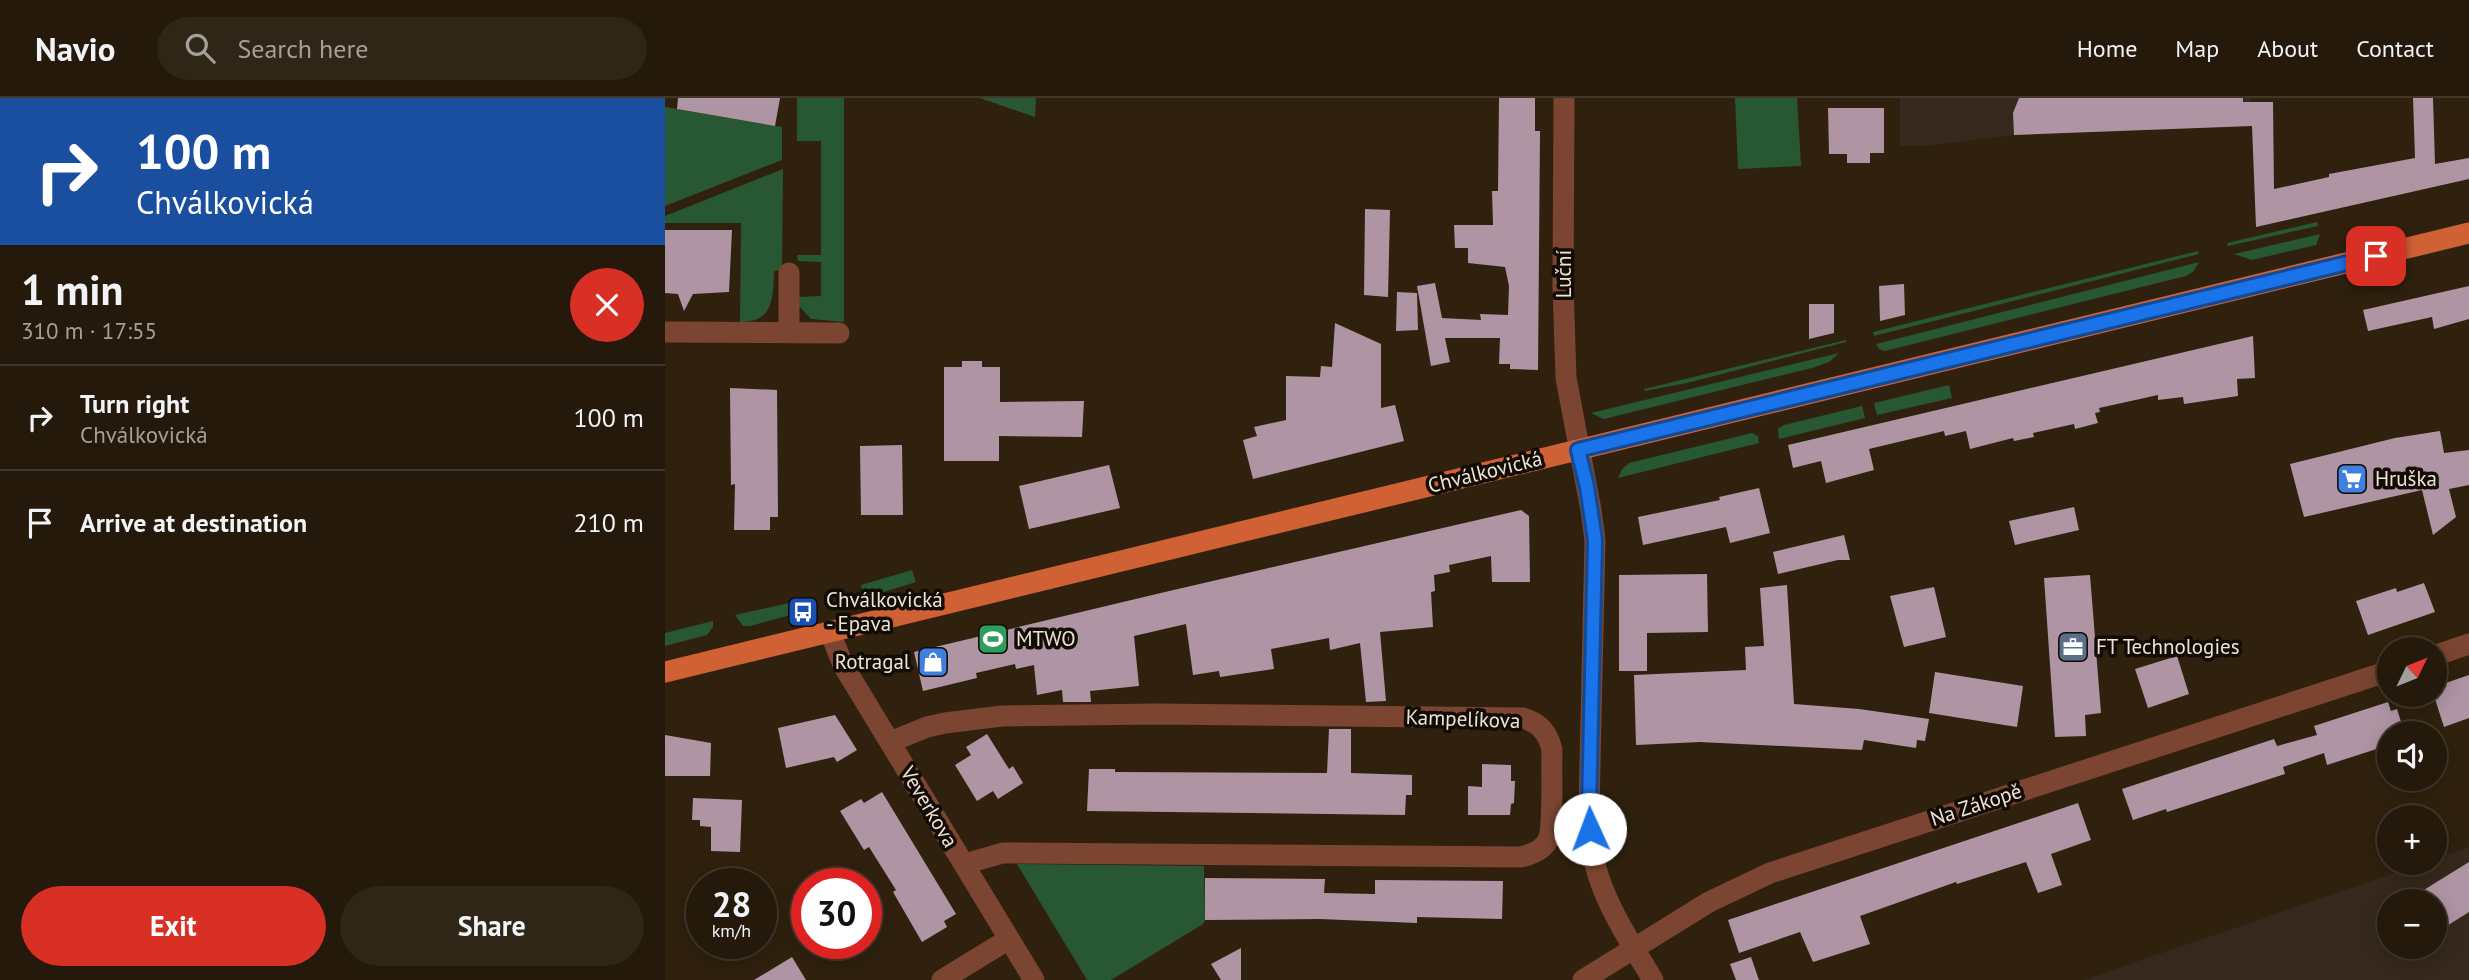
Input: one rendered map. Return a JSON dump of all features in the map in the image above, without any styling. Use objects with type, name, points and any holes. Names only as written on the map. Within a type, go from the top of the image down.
[{"type":"main road","name":"Chválkovická","points":[[665,672],[2469,233]]},
{"type":"street","name":"Luční","points":[[1564,98],[1563,285],[1566,378],[1595,540],[1589,808],[1591,843],[1599,879],[1634,949],[1653,980]]},
{"type":"street","points":[[789,273],[789,332]]},
{"type":"street","points":[[665,332],[839,333]]},
{"type":"street","name":"Veverkova","points":[[830,632],[843,665],[1034,980]]},
{"type":"street","points":[[2447,652],[2469,644]]},
{"type":"street","name":"Na Zákopě","points":[[1583,980],[1719,897],[1770,873],[2377,675]]},
{"type":"street","name":"Kampelíkova","points":[[890,742],[927,727],[975,718],[1197,714],[1523,718],[1540,726],[1552,750],[1548,841],[1541,848],[1520,857],[1003,853],[964,864]]},
{"type":"street","points":[[942,980],[1009,939]]},
{"type":"shaded area","points":[[1900,98],[2251,98],[2252,123],[2244,126],[2014,135],[1925,146],[1900,146]]},
{"type":"shaded area","points":[[2469,847],[2469,980],[2083,980],[2389,875],[2447,875],[2447,855]]},
{"type":"green space","points":[[797,98],[844,98],[844,322],[811,319],[799,306],[798,297],[821,296],[821,262],[798,261],[797,255],[821,255],[821,141],[797,141]]},
{"type":"green space","points":[[980,98],[1036,98],[1035,117]]},
{"type":"green space","points":[[1735,98],[1797,98],[1801,166],[1738,169]]},
{"type":"green space","points":[[665,107],[782,127],[782,160],[665,206]]},
{"type":"green space","points":[[783,169],[782,270],[774,271],[772,299],[765,313],[760,318],[740,322],[741,223],[665,223],[665,216]]},
{"type":"green space","points":[[2317,222],[2318,226],[2228,246],[2227,243]]},
{"type":"green space","points":[[2320,234],[2316,245],[2252,260],[2234,254]]},
{"type":"green space","points":[[2198,251],[2199,254],[1874,336],[1873,332]]},
{"type":"green space","points":[[2199,262],[2194,271],[2186,276],[1885,351],[1879,349],[1876,344]]},
{"type":"green space","points":[[1846,340],[1687,383],[1645,391],[1644,389]]},
{"type":"green space","points":[[1839,353],[1829,362],[1812,368],[1604,419],[1591,413]]},
{"type":"green space","points":[[1949,385],[1952,398],[1877,415],[1874,403]]},
{"type":"green space","points":[[1862,406],[1865,418],[1779,439],[1778,429],[1784,425]]},
{"type":"green space","points":[[1752,433],[1758,436],[1759,443],[1618,478],[1629,463]]},
{"type":"green space","points":[[912,570],[916,582],[864,598],[861,585]]},
{"type":"green space","points":[[789,603],[794,614],[750,626],[743,626],[735,615]]},
{"type":"green space","points":[[713,621],[713,627],[707,635],[665,646],[665,633]]},
{"type":"green space","points":[[1017,864],[1204,866],[1205,920],[1203,924],[1111,980],[1087,980]]},
{"type":"building","points":[[678,98],[780,98],[775,126],[677,109]]},
{"type":"building","points":[[1499,98],[1535,98],[1535,131],[1540,131],[1538,370],[1510,369],[1510,364],[1499,364],[1500,338],[1445,338],[1450,362],[1431,366],[1417,286],[1435,283],[1442,318],[1481,320],[1480,314],[1508,315],[1509,286],[1505,267],[1468,263],[1468,248],[1455,248],[1454,225],[1493,225],[1492,191],[1498,191]]},
{"type":"building","points":[[2019,98],[2243,98],[2243,102],[2273,102],[2274,189],[2329,177],[2329,174],[2415,158],[2413,98],[2433,98],[2435,164],[2469,158],[2469,179],[2256,227],[2252,126],[2014,135],[2013,113]]},
{"type":"building","points":[[1828,108],[1884,108],[1884,153],[1870,153],[1870,163],[1847,163],[1847,154],[1829,154]]},
{"type":"building","points":[[1365,209],[1390,210],[1388,297],[1364,295]]},
{"type":"building","points":[[665,230],[732,230],[729,292],[693,294],[684,311],[678,294],[665,293]]},
{"type":"building","points":[[1904,284],[1905,315],[1880,321],[1879,286]]},
{"type":"building","points":[[2469,286],[2469,319],[2434,329],[2432,317],[2368,331],[2363,310]]},
{"type":"building","points":[[1397,292],[1417,293],[1418,330],[1396,331]]},
{"type":"building","points":[[1809,304],[1834,304],[1834,333],[1809,339]]},
{"type":"building","points":[[1335,323],[1381,344],[1381,408],[1395,405],[1404,441],[1253,479],[1243,440],[1257,436],[1254,427],[1286,420],[1286,376],[1320,377],[1321,366],[1332,367]]},
{"type":"building","points":[[2253,336],[2255,378],[2237,379],[2238,396],[2184,404],[2183,397],[2158,400],[2158,395],[2099,408],[2100,412],[2095,413],[2098,423],[2075,429],[2074,424],[2033,433],[2034,437],[2014,441],[2013,438],[1970,449],[1966,431],[1945,436],[1944,431],[1869,449],[1874,470],[1826,483],[1821,461],[1793,468],[1788,445]]},
{"type":"building","points":[[962,361],[982,361],[982,367],[1000,367],[1000,402],[1084,401],[1082,437],[999,436],[999,461],[944,461],[944,367],[962,367]]},
{"type":"building","points":[[730,388],[777,390],[778,517],[770,517],[770,530],[734,530],[735,484],[731,485]]},
{"type":"building","points":[[2440,431],[2444,453],[2469,450],[2469,485],[2449,489],[2456,517],[2433,535],[2422,490],[2304,517],[2290,464],[2395,438]]},
{"type":"building","points":[[902,445],[903,515],[861,515],[860,446]]},
{"type":"building","points":[[1109,465],[1120,508],[1029,529],[1019,486]]},
{"type":"building","points":[[1759,488],[1770,533],[1730,543],[1726,527],[1643,545],[1638,517],[1720,500],[1719,497]]},
{"type":"building","points":[[2074,507],[2079,530],[2015,545],[2009,521]]},
{"type":"building","points":[[1521,510],[1529,516],[1530,582],[1492,582],[1491,556],[1449,565],[1450,572],[1434,575],[1435,591],[1431,592],[1433,627],[1380,632],[1386,701],[1366,702],[1360,643],[1330,650],[1329,638],[1271,649],[1274,669],[1220,677],[1219,671],[1193,675],[1186,624],[1134,636],[1139,686],[1090,691],[1091,702],[1063,702],[1062,690],[1037,695],[1034,665],[1016,669],[1015,664],[976,673],[977,678],[923,691],[914,652]]},
{"type":"building","points":[[1844,535],[1850,560],[1838,560],[1778,574],[1773,552]]},
{"type":"building","points":[[1707,574],[1708,632],[1647,633],[1647,671],[1619,671],[1619,575]]},
{"type":"building","points":[[2090,575],[2101,713],[2085,715],[2086,736],[2055,737],[2044,578]]},
{"type":"building","points":[[2424,583],[2435,612],[2368,635],[2356,601],[2396,588],[2397,592]]},
{"type":"building","points":[[1787,585],[1794,704],[1859,709],[1929,719],[1925,741],[1917,740],[1916,748],[1864,740],[1862,750],[1700,742],[1636,745],[1634,675],[1746,670],[1745,647],[1764,646],[1760,588]]},
{"type":"building","points":[[1934,587],[1946,637],[1904,647],[1890,596]]},
{"type":"building","points":[[2177,656],[2189,694],[2148,708],[2135,669]]},
{"type":"building","points":[[1935,672],[2023,686],[2017,727],[1929,713]]},
{"type":"building","points":[[2469,675],[2469,718],[2447,726],[2447,721],[2442,721],[2438,707],[2447,707],[2447,683]]},
{"type":"building","points":[[2377,706],[2390,707],[2391,711],[2397,709],[2401,721],[2377,721],[2377,749],[2327,765],[2324,753],[2283,767],[2285,774],[2167,812],[2166,809],[2133,820],[2122,789],[2274,739],[2277,746],[2317,735],[2314,726]]},
{"type":"building","points":[[835,715],[857,750],[837,762],[834,757],[786,768],[778,728]]},
{"type":"building","points":[[1329,729],[1351,729],[1351,773],[1412,775],[1412,795],[1406,795],[1405,815],[1087,811],[1089,769],[1115,769],[1115,772],[1327,773]]},
{"type":"building","points":[[987,734],[1009,769],[1013,766],[1023,783],[998,799],[993,791],[977,801],[955,765],[971,755],[966,747]]},
{"type":"building","points":[[665,735],[711,743],[710,776],[665,776]]},
{"type":"building","points":[[1482,764],[1511,765],[1511,781],[1515,781],[1514,803],[1511,804],[1510,815],[1468,815],[1468,786],[1482,787]]},
{"type":"building","points":[[882,792],[956,914],[944,921],[947,927],[922,942],[893,892],[896,890],[869,847],[864,850],[840,811],[861,799],[864,803]]},
{"type":"building","points":[[693,798],[742,800],[740,852],[711,851],[711,827],[700,826],[700,820],[692,820]]},
{"type":"building","points":[[2078,803],[2091,840],[2051,854],[2062,885],[2038,893],[2026,862],[1957,884],[1956,882],[1860,916],[1870,944],[1813,962],[1800,932],[1739,953],[1728,920]]},
{"type":"building","points":[[2469,862],[2469,912],[2447,926],[2447,889],[2425,889]]},
{"type":"building","points":[[1205,878],[1325,879],[1324,893],[1375,894],[1375,880],[1503,881],[1502,919],[1417,917],[1417,923],[1320,919],[1205,920]]},
{"type":"building","points":[[1241,948],[1241,980],[1221,980],[1211,964]]},
{"type":"building","points":[[1751,957],[1759,980],[1736,980],[1730,964]]},
{"type":"building","points":[[791,958],[806,980],[754,980]]},
{"type":"place","name":"Hruška","points":[[2352,479]]},
{"type":"place","name":"Chválkovická - Epava","points":[[803,612]]},
{"type":"place","name":"MTWO","points":[[993,639]]},
{"type":"place","name":"FT Technologies","points":[[2073,647]]},
{"type":"place","name":"Rotragal","points":[[933,662]]},
{"type":"route","points":[[1590,829],[1595,540],[1578,450],[2376,256]]}]
